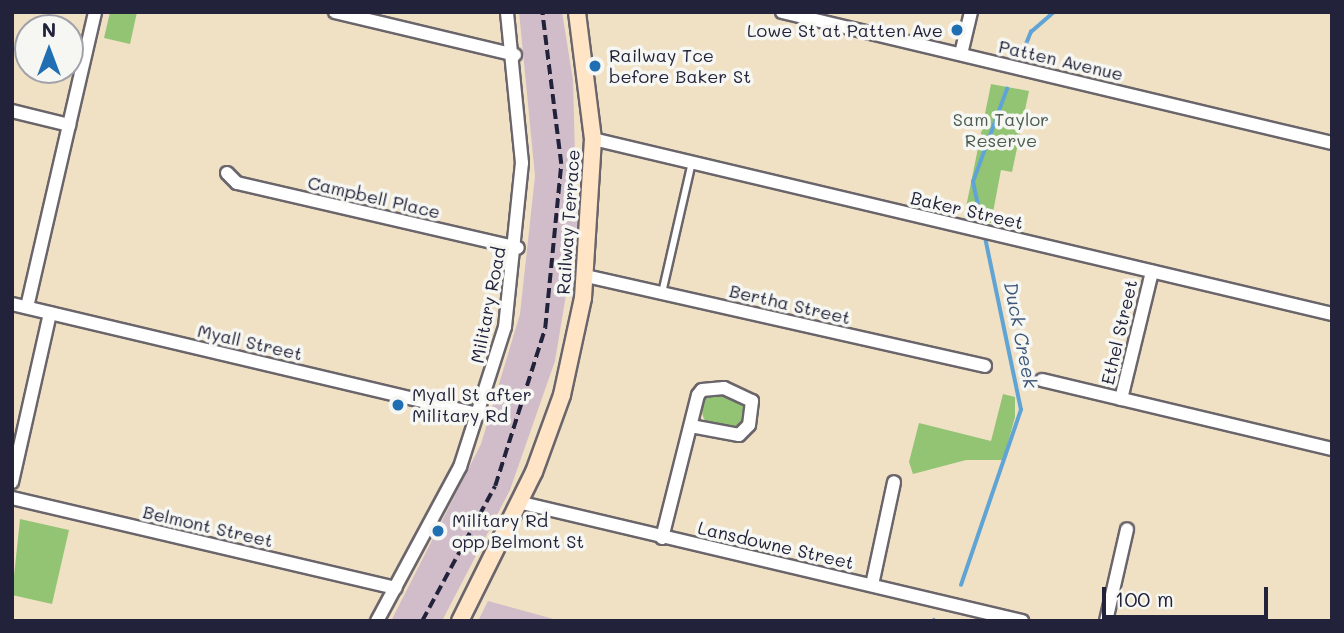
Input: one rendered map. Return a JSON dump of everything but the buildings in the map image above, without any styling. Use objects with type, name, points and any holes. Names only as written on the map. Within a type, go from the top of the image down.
[{"type":"main road","name":"Railway Terrace","points":[[460,621],[522,503],[562,396],[586,276],[593,139],[577,12]]},
{"type":"street","points":[[27,307],[95,12]]},
{"type":"street","points":[[335,12],[514,55]]},
{"type":"street","name":"Military Road","points":[[377,621],[460,467],[505,327],[518,248],[522,163],[514,55],[506,12]]},
{"type":"street","name":"Patten Avenue","points":[[782,12],[1332,142]]},
{"type":"street","points":[[961,54],[971,12]]},
{"type":"street","points":[[12,111],[69,125]]},
{"type":"street","name":"Baker Street","points":[[593,139],[1332,314]]},
{"type":"street","name":"Campbell Place","points":[[227,173],[237,183],[518,248]]},
{"type":"street","name":"Ethel Street","points":[[1121,399],[1152,272]]},
{"type":"street","name":"Bertha Street","points":[[586,276],[985,366]]},
{"type":"street","name":"Myall Street","points":[[12,304],[479,414]]},
{"type":"street","points":[[12,482],[50,313]]},
{"type":"street","points":[[1042,380],[1332,449]]},
{"type":"street","points":[[662,538],[698,396],[707,387],[741,392],[752,401],[749,425],[739,435],[691,426]]},
{"type":"street","points":[[872,585],[894,482]]},
{"type":"street","name":"Belmont Street","points":[[12,498],[396,588]]},
{"type":"street","name":"Lansdowne Street","points":[[522,503],[1022,621]]},
{"type":"street","points":[[1106,621],[1126,530]]},
{"type":"lane","points":[[662,293],[692,162]]},
{"type":"shaded area","points":[[519,12],[562,12],[573,80],[577,229],[555,361],[510,490],[442,621],[391,621],[481,444],[520,314],[535,176]]},
{"type":"shaded area","points":[[488,601],[561,621],[478,621]]},
{"type":"green space","points":[[110,12],[137,12],[130,44],[104,38]]},
{"type":"green space","name":"Sam Taylor Reserve","points":[[991,84],[1029,91],[1012,172],[1001,170],[991,223],[964,217]]},
{"type":"green space","points":[[723,389],[738,395],[744,410],[738,425],[723,431],[708,425],[702,410],[708,395]]},
{"type":"green space","points":[[1003,394],[1015,397],[1015,417],[1003,460],[966,460],[913,474],[909,462],[919,423],[991,441]]},
{"type":"green space","points":[[20,519],[69,530],[52,604],[12,595]]},
{"type":"waterway","name":"Duck Creek","points":[[1022,54],[1031,32],[1054,12]]},
{"type":"waterway","name":"Duck Creek","points":[[983,229],[973,182],[1007,89]]},
{"type":"waterway","name":"Duck Creek","points":[[961,585],[1021,410],[985,237]]},
{"type":"railway","points":[[422,621],[495,486],[545,328],[561,164],[542,12]]},
{"type":"place","name":"Lowe St at Patten Ave","points":[[957,30]]},
{"type":"place","name":"Railway Tce before Baker St","points":[[595,66]]},
{"type":"place","name":"Myall St after Military Rd","points":[[398,405]]},
{"type":"place","name":"Military Rd opp Belmont St","points":[[438,531]]}]
